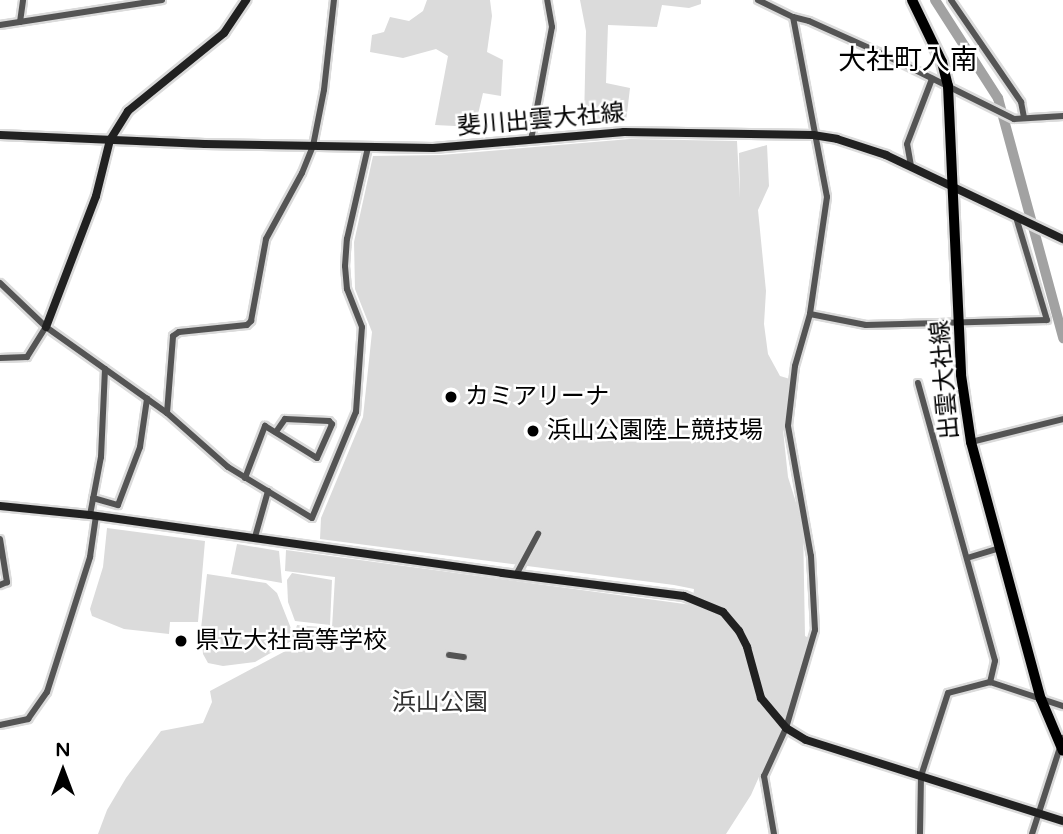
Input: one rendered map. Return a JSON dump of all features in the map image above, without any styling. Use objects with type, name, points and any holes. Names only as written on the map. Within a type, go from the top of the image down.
[{"type":"main road","name":"出雲大社線","points":[[912,0],[943,62],[948,86],[964,406],[971,442],[1041,699],[1062,745]]},
{"type":"street","points":[[20,22],[23,0]]},
{"type":"street","points":[[0,26],[162,0]]},
{"type":"street","points":[[0,358],[27,357],[46,327],[96,196],[110,140],[128,111],[224,33],[246,0]]},
{"type":"street","points":[[167,413],[173,336],[178,332],[247,325],[250,321],[266,239],[302,173],[313,146],[324,90],[334,0]]},
{"type":"street","points":[[531,140],[552,27],[547,0]]},
{"type":"street","points":[[758,0],[793,17],[809,20],[1020,119],[1063,116]]},
{"type":"street","points":[[951,0],[1021,102],[1020,119]]},
{"type":"street","points":[[774,834],[764,776],[786,728],[815,629],[811,556],[788,426],[795,366],[810,314],[827,197],[813,135],[793,17]]},
{"type":"street","points":[[911,166],[907,144],[932,79]]},
{"type":"street","name":"斐川出雲大社線","points":[[0,135],[433,148],[624,132],[813,135],[866,147],[1063,239]]},
{"type":"street","points":[[0,283],[46,327],[167,413],[228,467],[309,517],[314,517],[356,412],[362,327],[347,289],[345,250],[368,147]]},
{"type":"street","points":[[810,314],[866,325],[1047,320],[1017,217]]},
{"type":"street","points":[[0,725],[28,719],[47,692],[79,597],[90,557],[93,498],[101,457],[104,369]]},
{"type":"street","points":[[918,383],[996,661],[990,682]]},
{"type":"street","points":[[93,498],[118,505],[140,447],[147,399]]},
{"type":"street","points":[[245,478],[265,426],[317,458],[332,424],[329,421],[285,419],[276,432]]},
{"type":"street","points":[[971,442],[1063,419]]},
{"type":"street","points":[[255,537],[268,491]]},
{"type":"street","points":[[0,506],[93,515],[684,596],[723,612],[739,631],[747,647],[761,698],[786,728],[806,740],[1063,821]]},
{"type":"street","points":[[516,575],[538,534]]},
{"type":"street","points":[[0,539],[7,582],[0,585]]},
{"type":"street","points":[[967,558],[999,548]]},
{"type":"street","points":[[449,655],[464,657]]},
{"type":"street","points":[[920,834],[921,776],[948,693],[990,682],[1063,706]]},
{"type":"street","points":[[1032,834],[1062,745]]},
{"type":"green space","points":[[427,0],[490,0],[492,16],[487,52],[503,60],[501,96],[483,93],[475,127],[435,125],[448,56],[436,49],[403,58],[370,52],[372,35],[384,32],[390,17],[409,21],[423,11]]},
{"type":"green space","points":[[580,0],[701,0],[701,4],[689,8],[662,5],[657,27],[608,25],[606,83],[630,88],[626,122],[584,122],[586,31]]},
{"type":"green space","name":"浜山公園","points":[[630,139],[737,141],[740,198],[739,153],[767,145],[769,186],[758,210],[766,291],[764,324],[768,354],[780,376],[790,379],[783,430],[788,477],[803,525],[805,636],[809,638],[785,718],[751,795],[726,834],[98,834],[107,810],[126,778],[161,731],[203,723],[212,702],[210,691],[293,647],[293,640],[255,662],[223,666],[208,663],[203,654],[201,629],[207,574],[266,583],[277,593],[294,636],[297,625],[332,628],[335,577],[285,571],[286,550],[692,605],[694,589],[674,585],[320,539],[321,518],[363,417],[372,332],[355,289],[354,242],[373,156],[441,155]]},
{"type":"green space","points":[[107,528],[205,541],[198,622],[170,622],[169,634],[124,629],[92,616],[90,609],[103,567]]},
{"type":"green space","points":[[237,544],[279,551],[282,583],[231,574]]},
{"type":"green space","points":[[292,573],[332,580],[330,625],[295,621],[288,602],[287,580]]},
{"type":"waterway","points":[[935,0],[998,98],[1063,338]]},
{"type":"place","name":"カミアリーナ","points":[[451,397]]},
{"type":"place","name":"浜山公園陸上競技場","points":[[533,431]]},
{"type":"place","name":"県立大社高等学校","points":[[181,641]]},
{"type":"district","name":"大社町入南","points":[[908,60]]}]
